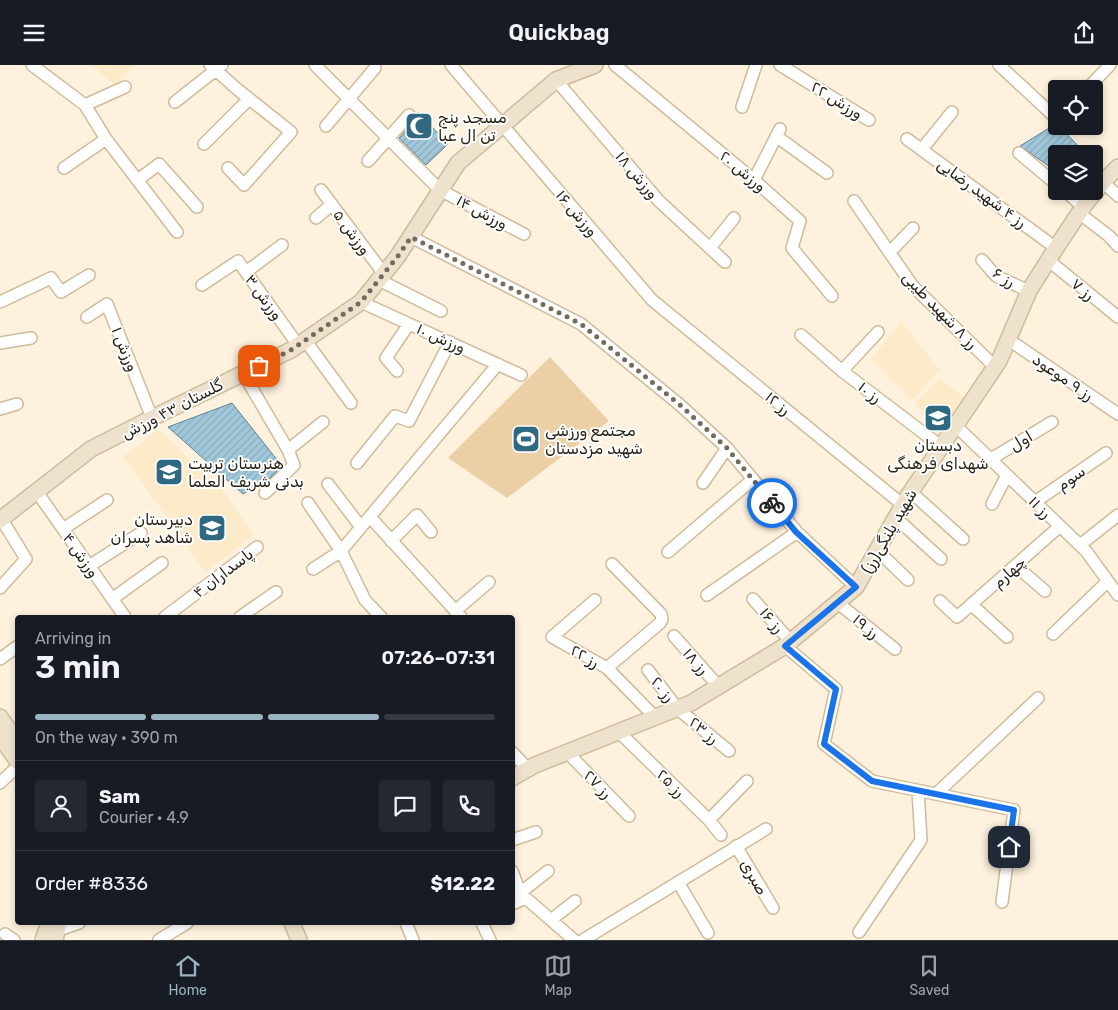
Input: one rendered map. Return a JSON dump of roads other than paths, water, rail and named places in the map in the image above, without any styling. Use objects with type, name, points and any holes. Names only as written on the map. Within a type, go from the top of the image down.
[{"type":"street","points":[[32,65],[84,105],[106,139],[177,232]]},
{"type":"street","name":"ورزش ۱۴","points":[[316,65],[440,190],[524,234]]},
{"type":"street","name":"ورزش ۱۶","points":[[452,65],[652,301]]},
{"type":"street","name":"گلستان ۴۳ ورزش","points":[[1,520],[91,449],[302,343],[361,302],[398,256],[458,163],[556,80],[595,65]]},
{"type":"street","name":"ورزش ۲۰","points":[[615,65],[754,180],[800,221],[792,248],[832,296]]},
{"type":"street","points":[[742,107],[756,65]]},
{"type":"street","name":"ورزش ۲۲","points":[[780,65],[869,120]]},
{"type":"street","points":[[1096,80],[1110,65]]},
{"type":"street","points":[[1003,66],[1048,110]]},
{"type":"street","points":[[175,102],[216,67],[249,99],[290,132],[244,185],[228,168]]},
{"type":"street","points":[[326,126],[375,68]]},
{"type":"street","name":"ورزش ۱۸","points":[[556,80],[659,201],[725,262]]},
{"type":"street","points":[[84,105],[125,87]]},
{"type":"street","points":[[204,144],[249,99]]},
{"type":"street","points":[[922,149],[952,112]]},
{"type":"street","points":[[368,161],[409,115]]},
{"type":"street","points":[[754,180],[778,133],[827,173]]},
{"type":"street","points":[[64,169],[106,139]]},
{"type":"street","name":"رز ۴ شهید رضایی","points":[[907,139],[1052,254]]},
{"type":"street","points":[[1019,153],[1048,177]]},
{"type":"street","points":[[138,179],[159,164],[197,207]]},
{"type":"street","name":"شهید پلنگی(رز)","points":[[1103,182],[1118,167]]},
{"type":"street","points":[[1103,182],[1118,196]]},
{"type":"street","name":"ورزش ۵","points":[[321,190],[381,277]]},
{"type":"street","points":[[1072,200],[1118,246]]},
{"type":"street","name":"شهید پلنگی(رز)","points":[[515,776],[567,752],[691,703],[788,644],[856,587],[903,505],[995,367],[1009,340],[1029,291],[1089,200]]},
{"type":"street","name":"رز ۸ شهید طیبی","points":[[854,201],[912,285],[995,367]]},
{"type":"street","points":[[316,218],[332,205]]},
{"type":"street","points":[[710,248],[734,218]]},
{"type":"street","points":[[890,252],[913,228]]},
{"type":"street","points":[[411,237],[581,324],[680,405],[727,448],[796,532],[856,587]]},
{"type":"street","points":[[246,273],[282,245]]},
{"type":"street","name":"رز ۷","points":[[1052,254],[1118,317]]},
{"type":"street","name":"رز ۶","points":[[982,260],[996,276],[1029,291]]},
{"type":"street","name":"ورزش ۳","points":[[202,285],[238,261],[351,403]]},
{"type":"street","points":[[0,302],[51,277],[62,292],[88,275]]},
{"type":"street","points":[[381,277],[441,311]]},
{"type":"street","name":"رز ۱۲","points":[[652,301],[903,505]]},
{"type":"street","name":"ورزش ۱۰","points":[[361,302],[521,375]]},
{"type":"street","name":"ورزش ۱","points":[[87,317],[107,304],[152,418]]},
{"type":"street","points":[[396,371],[386,358],[409,324]]},
{"type":"street","points":[[842,371],[878,332]]},
{"type":"street","name":"رز ۱۰","points":[[801,335],[842,371],[942,447]]},
{"type":"street","points":[[0,343],[31,338]]},
{"type":"street","name":"رز ۹ موعود","points":[[1009,340],[1118,414]]},
{"type":"street","points":[[357,463],[395,416],[409,421],[450,342]]},
{"type":"street","points":[[313,569],[341,551],[498,364]]},
{"type":"street","points":[[243,373],[288,450],[294,465],[265,493]]},
{"type":"street","points":[[0,409],[17,404]]},
{"type":"street","points":[[288,450],[323,422]]},
{"type":"street","name":"اول","points":[[991,459],[1052,422]]},
{"type":"street","name":"رز ۱۱","points":[[956,426],[1086,551],[1118,595]]},
{"type":"street","points":[[703,483],[727,448]]},
{"type":"street","name":"سوم","points":[[1035,502],[1106,453]]},
{"type":"street","points":[[992,504],[1007,475]]},
{"type":"street","points":[[668,552],[752,479]]},
{"type":"street","points":[[328,484],[361,527]]},
{"type":"street","name":"ورزش ۴","points":[[37,492],[124,615]]},
{"type":"street","points":[[63,529],[107,500]]},
{"type":"street","points":[[308,503],[341,551],[365,600],[379,615]]},
{"type":"street","points":[[903,505],[963,539]]},
{"type":"street","points":[[903,505],[941,559]]},
{"type":"street","points":[[391,541],[417,515],[432,532]]},
{"type":"street","points":[[1080,545],[1118,515]]},
{"type":"street","points":[[370,517],[458,614],[489,582]]},
{"type":"street","points":[[0,588],[26,559],[1,520]]},
{"type":"street","name":"چهارم","points":[[940,601],[957,617],[1060,526]]},
{"type":"street","points":[[707,595],[796,532]]},
{"type":"street","points":[[89,566],[140,533]]},
{"type":"street","name":"پاسداران ۴","points":[[167,615],[257,547]]},
{"type":"street","points":[[877,550],[908,580]]},
{"type":"street","points":[[112,599],[162,563]]},
{"type":"street","points":[[607,668],[660,623],[662,619],[661,614],[612,564]]},
{"type":"street","points":[[1016,566],[1045,591]]},
{"type":"street","points":[[1053,634],[1108,581]]},
{"type":"street","points":[[243,615],[276,591]]},
{"type":"street","name":"رز ۱۶","points":[[753,599],[788,644],[836,689],[824,744],[872,781],[918,791]]},
{"type":"street","name":"رز ۲۲","points":[[595,600],[552,637],[607,668],[655,717]]},
{"type":"street","name":"رز ۱۹","points":[[838,603],[895,649]]},
{"type":"street","points":[[972,605],[1006,637]]},
{"type":"street","name":"رز ۱۸","points":[[674,636],[719,687]]},
{"type":"street","points":[[0,659],[15,648]]},
{"type":"street","name":"رز ۲۰","points":[[648,670],[678,709]]},
{"type":"street","points":[[936,794],[1038,698]]},
{"type":"street","name":"رز ۲۳","points":[[678,709],[729,751]]},
{"type":"street","points":[[0,717],[15,739]]},
{"type":"street","name":"رز ۲۵","points":[[619,732],[721,835]]},
{"type":"street","points":[[0,736],[15,758]]},
{"type":"street","name":"رز ۲۷","points":[[567,752],[629,816]]},
{"type":"street","points":[[515,755],[528,769]]},
{"type":"street","points":[[0,783],[15,769]]},
{"type":"street","points":[[709,821],[747,781]]},
{"type":"street","points":[[859,932],[921,841],[918,791],[1014,810],[1002,901]]},
{"type":"street","points":[[583,940],[766,829]]},
{"type":"street","points":[[515,839],[536,832]]},
{"type":"street","name":"صبری","points":[[736,846],[773,908]]},
{"type":"street","points":[[515,902],[548,871]]},
{"type":"street","points":[[515,878],[523,895],[574,940]]},
{"type":"street","points":[[678,882],[708,933]]},
{"type":"street","points":[[551,920],[575,901]]},
{"type":"street","points":[[43,940],[55,929],[72,925]]},
{"type":"street","points":[[159,940],[184,925]]},
{"type":"street","points":[[293,925],[299,940]]},
{"type":"street","points":[[407,925],[413,940]]},
{"type":"street","points":[[483,925],[490,940]]},
{"type":"place","name":"مسجد پنج تن ال عبا","points":[[419,126]]},
{"type":"place","name":"دبستان شهدای فرهنگی","points":[[938,418]]},
{"type":"place","name":"مجتمع ورزشی شهید مزدستان","points":[[526,439]]},
{"type":"place","name":"هنرستان تربیت بدنی شریف العلما","points":[[169,472]]},
{"type":"place","name":"دبیرستان شاهد پسران","points":[[212,528]]}]
